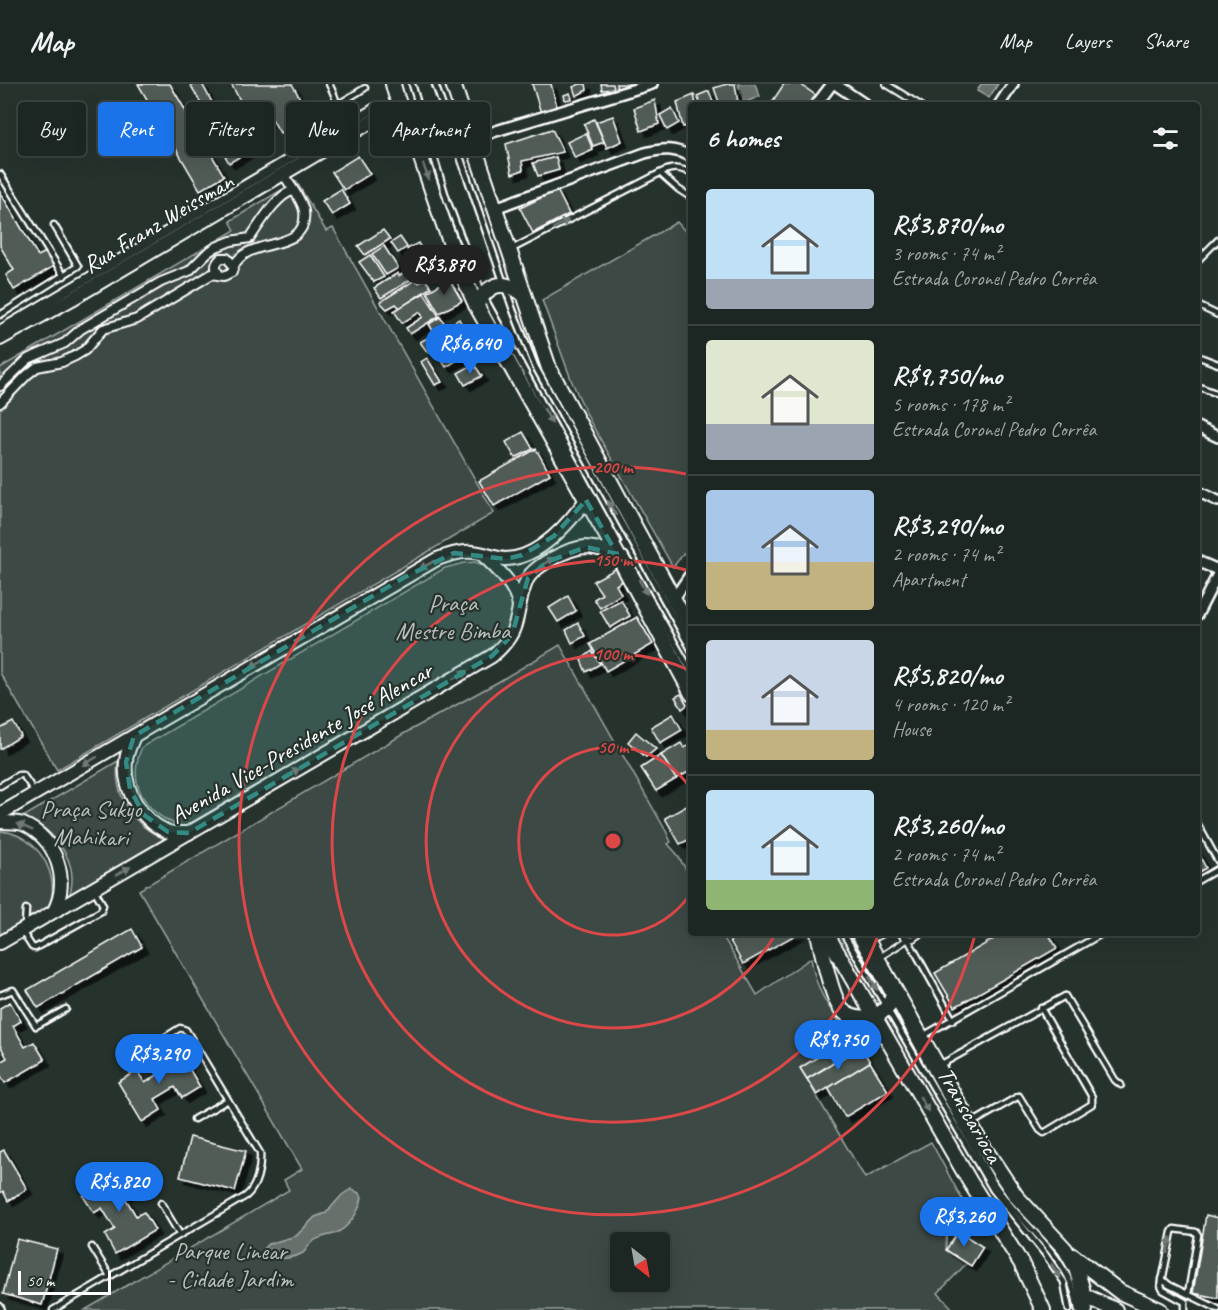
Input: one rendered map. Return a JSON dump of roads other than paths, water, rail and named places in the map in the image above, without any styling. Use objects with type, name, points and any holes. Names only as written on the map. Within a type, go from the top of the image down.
[{"type":"main road","points":[[393,84],[397,102]]},
{"type":"main road","points":[[453,84],[459,102]]},
{"type":"main road","points":[[420,156],[464,277],[479,300],[688,687]]},
{"type":"main road","points":[[477,156],[556,384],[688,626]]},
{"type":"main road","points":[[479,300],[494,286],[504,284],[513,286],[523,294]]},
{"type":"main road","points":[[819,936],[839,1005],[844,1012],[857,1018],[875,1016],[890,1004],[894,996],[891,981]]},
{"type":"main road","points":[[828,936],[970,1182],[1021,1263],[1043,1310]]},
{"type":"main road","points":[[866,937],[970,1124],[1003,1179],[1016,1196],[1065,1249],[1099,1278],[1120,1292],[1160,1310]]},
{"type":"main road","points":[[1065,1249],[1076,1268],[1085,1310]]},
{"type":"main road","points":[[1083,1295],[1114,1310]]},
{"type":"street","points":[[490,133],[652,84]]},
{"type":"street","points":[[818,102],[833,84],[861,102]]},
{"type":"street","points":[[1001,102],[1013,84]]},
{"type":"street","points":[[495,208],[663,148],[678,150],[688,155]]},
{"type":"street","points":[[0,330],[301,156]]},
{"type":"street","name":"Rua Franz Weissman","points":[[0,339],[283,174],[309,156]]},
{"type":"street","points":[[233,265],[227,258],[221,258],[215,268],[224,276],[232,272],[233,265],[242,255],[256,248],[283,243],[294,237],[301,228],[304,210],[283,174]]},
{"type":"street","points":[[0,386],[28,359],[65,343],[81,329],[161,282],[189,271],[216,247],[231,241],[250,238],[276,202],[284,194],[293,191]]},
{"type":"street","points":[[0,403],[37,367],[62,362],[75,356],[85,350],[103,329],[137,318],[212,274],[218,273]]},
{"type":"street","points":[[1200,428],[1218,436]]},
{"type":"street","points":[[1200,492],[1218,500]]},
{"type":"street","points":[[0,814],[437,559],[454,553],[472,552],[506,559],[535,549],[566,526],[586,500]]},
{"type":"street","name":"Avenida Vice-Presidente José Alencar","points":[[0,943],[492,656],[512,635],[528,578],[547,562],[575,548],[586,547],[617,554]]},
{"type":"street","points":[[483,554],[508,582],[515,593],[519,610]]},
{"type":"street","points":[[1200,562],[1218,570]]},
{"type":"street","points":[[1200,608],[1218,574]]},
{"type":"street","points":[[673,600],[688,578]]},
{"type":"street","points":[[134,736],[126,762],[127,776],[135,803],[144,815],[168,832],[189,833]]},
{"type":"street","points":[[0,822],[22,823],[34,831],[53,852],[60,865],[62,880],[60,895],[54,911]]},
{"type":"lane","points":[[329,84],[337,102]]},
{"type":"lane","points":[[413,84],[479,300],[688,666]]},
{"type":"lane","points":[[435,84],[504,284],[535,366],[688,644]]},
{"type":"lane","points":[[886,84],[915,102]]},
{"type":"lane","points":[[343,102],[365,88]]},
{"type":"lane","points":[[509,251],[669,169],[679,168],[688,172]]},
{"type":"lane","points":[[660,173],[688,195]]},
{"type":"lane","points":[[0,174],[64,276]]},
{"type":"lane","points":[[0,315],[78,267],[54,225]]},
{"type":"lane","points":[[1200,258],[1218,240]]},
{"type":"lane","points":[[1200,306],[1218,315]]},
{"type":"lane","points":[[1200,357],[1218,364]]},
{"type":"lane","points":[[1200,387],[1218,394]]},
{"type":"lane","points":[[0,786],[22,775],[35,794]]},
{"type":"lane","points":[[1200,828],[1218,861]]},
{"type":"lane","points":[[1200,879],[1218,869]]},
{"type":"lane","points":[[26,909],[23,929],[32,947],[35,948],[101,911],[103,905],[94,888]]},
{"type":"lane","name":"Transcarioca","points":[[845,936],[890,1004],[994,1184],[1060,1261],[1072,1287],[1078,1310]]},
{"type":"lane","name":"Transcarioca","points":[[855,936],[993,1190],[1045,1254],[1064,1282],[1070,1310]]},
{"type":"lane","points":[[904,936],[908,939],[953,1020]]},
{"type":"lane","points":[[878,958],[908,939],[919,936]]},
{"type":"lane","points":[[922,1037],[1098,936]]},
{"type":"lane","points":[[0,995],[13,990],[36,1026],[66,1010]]},
{"type":"lane","points":[[938,1066],[1062,997],[1068,998],[1114,1080],[1120,1085]]},
{"type":"lane","points":[[970,1124],[1019,1096],[1044,1133],[1092,1104],[1092,1097],[1041,1008]]},
{"type":"lane","points":[[53,1310],[246,1196],[254,1187],[260,1153],[184,1028],[154,1044]]},
{"type":"lane","points":[[194,1119],[228,1100]]},
{"type":"lane","points":[[161,1203],[180,1235]]},
{"type":"lane","points":[[1185,1310],[1185,1302],[1163,1290],[1161,1286],[1172,1232],[1177,1229],[1196,1232],[1198,1238],[1188,1294]]},
{"type":"lane","points":[[92,1247],[110,1276]]},
{"type":"lane","points":[[1162,1279],[1169,1285],[1218,1309]]},
{"type":"lane","points":[[0,1306],[2,1310]]},
{"type":"park label","name":"Praça Mestre Bimba","points":[[453,617]]},
{"type":"park label","name":"Praça Sukyo Mahikari","points":[[91,823]]},
{"type":"park label","name":"Parque Linear - Cidade Jardim","points":[[230,1265]]}]
